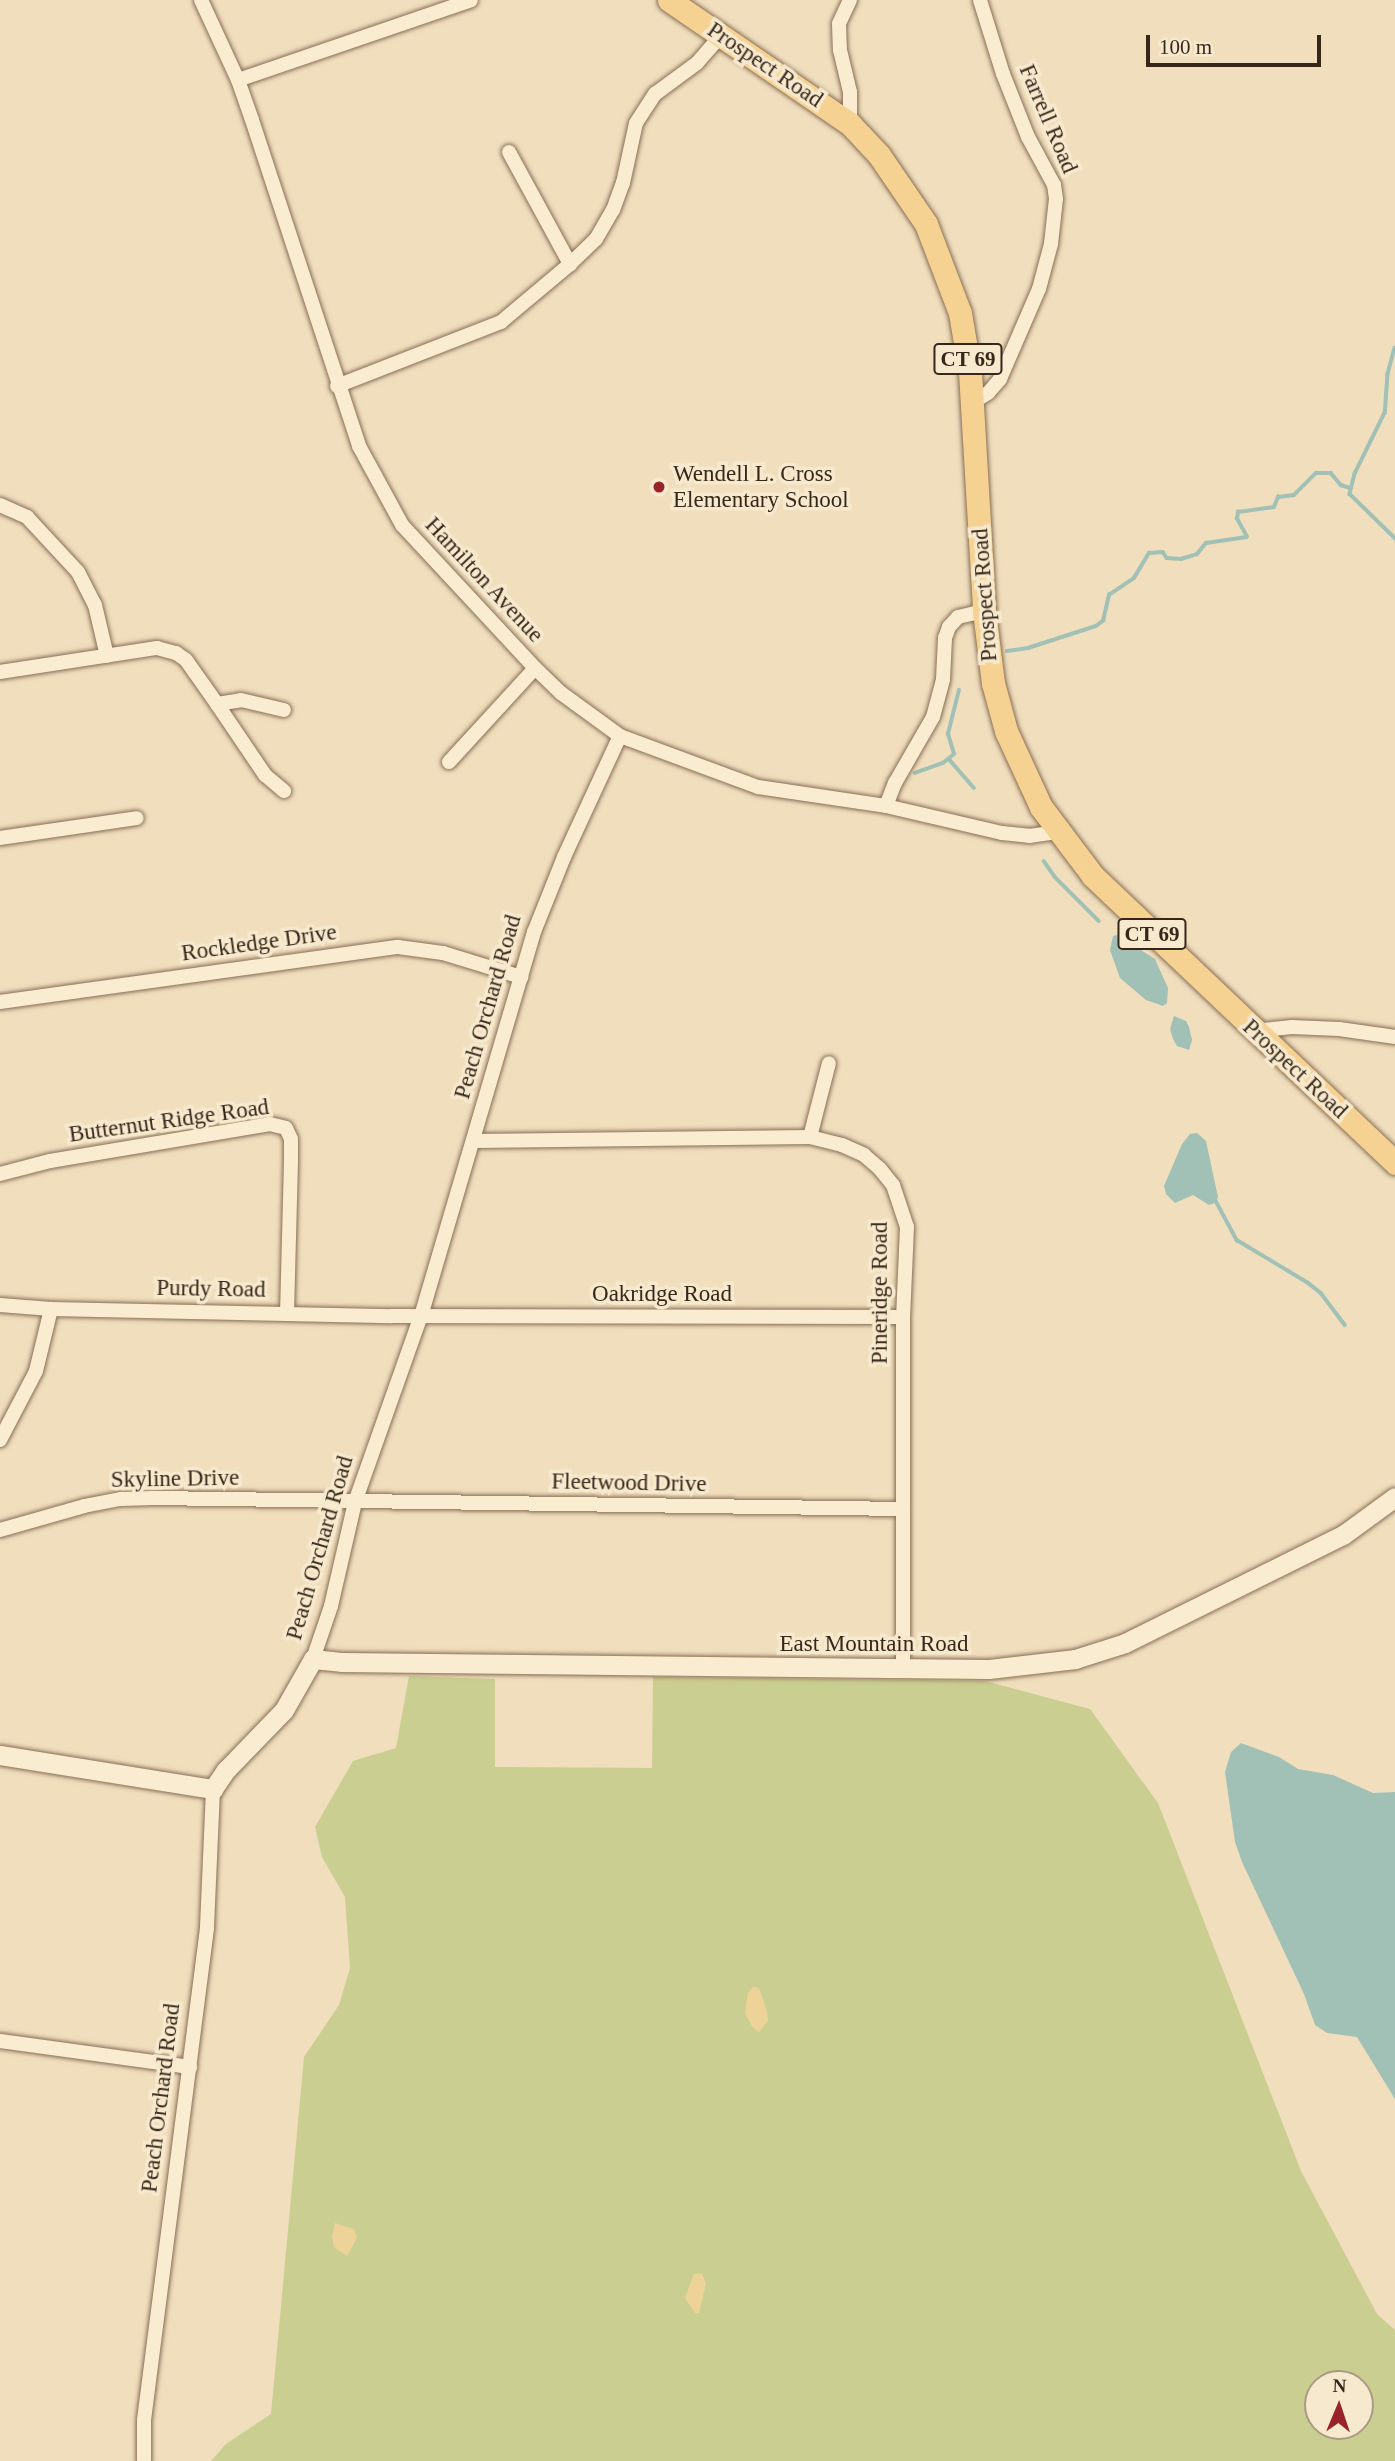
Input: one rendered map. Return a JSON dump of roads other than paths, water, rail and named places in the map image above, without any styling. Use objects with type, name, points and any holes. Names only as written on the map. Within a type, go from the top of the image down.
[{"type":"main road","name":"Prospect Road","points":[[669,0],[850,124],[879,155],[901,186],[926,224],[942,257],[960,313],[972,403],[989,662],[1006,731],[1034,795],[1057,832],[1093,876],[1395,1163]]},
{"type":"street","name":"Hamilton Avenue","points":[[201,0],[238,80],[359,446],[402,525],[535,668],[561,693],[620,736],[758,787],[886,806],[1002,833],[1029,836],[1057,832]]},
{"type":"street","points":[[238,80],[471,0]]},
{"type":"street","points":[[850,0],[839,24],[840,50],[850,92],[850,124]]},
{"type":"street","name":"Farrell Road","points":[[972,403],[988,393],[1000,379],[1040,289],[1051,244],[1056,200],[1054,185],[1028,137],[1003,74],[981,0]]},
{"type":"street","points":[[337,386],[501,322],[570,264],[596,239],[613,210],[624,183],[636,123],[654,94],[697,63],[721,35]]},
{"type":"street","points":[[509,152],[570,264]]},
{"type":"street","points":[[0,505],[27,517],[78,572],[95,605],[107,656]]},
{"type":"street","points":[[886,806],[895,783],[933,717],[941,689],[945,638],[949,627],[958,617],[984,611]]},
{"type":"street","points":[[0,672],[157,648],[176,653],[218,704],[265,775],[284,791]]},
{"type":"street","points":[[449,762],[535,668]]},
{"type":"street","points":[[218,704],[241,699],[284,710]]},
{"type":"street","name":"Peach Orchard Road","points":[[144,2461],[144,2420],[208,1914],[213,1789],[226,1770],[284,1710],[313,1659],[331,1606],[355,1502],[421,1316],[475,1141],[521,977],[550,889],[620,736]]},
{"type":"street","points":[[0,838],[137,818]]},
{"type":"street","name":"Rockledge Drive","points":[[0,1002],[398,947],[443,953],[521,977]]},
{"type":"street","points":[[1254,1031],[1292,1027],[1327,1028],[1395,1037]]},
{"type":"street","points":[[810,1137],[829,1063]]},
{"type":"street","name":"Butternut Ridge Road","points":[[0,1174],[50,1161],[270,1124],[286,1128],[291,1139],[287,1313]]},
{"type":"street","name":"Pineridge Road","points":[[475,1141],[810,1137],[842,1145],[864,1155],[893,1185],[907,1227],[903,1317],[903,1668]]},
{"type":"street","name":"Purdy Road","points":[[0,1305],[51,1309],[421,1316]]},
{"type":"street","points":[[0,1440],[36,1371],[51,1309]]},
{"type":"street","name":"Oakridge Road","points":[[421,1316],[903,1317]]},
{"type":"street","name":"East Mountain Road","points":[[313,1659],[341,1662],[989,1669],[1031,1666],[1075,1659],[1125,1643],[1343,1535],[1395,1497]]},
{"type":"street","name":"Skyline Drive","points":[[0,1530],[84,1506],[121,1499],[355,1502]]},
{"type":"street","name":"Fleetwood Drive","points":[[355,1502],[902,1509]]},
{"type":"street","points":[[0,1755],[213,1789]]},
{"type":"street","points":[[0,2041],[190,2067]]},
{"type":"water","points":[[1117,935],[1155,959],[1168,988],[1167,1003],[1163,1006],[1146,1000],[1120,978],[1110,950],[1113,936]]},
{"type":"water","points":[[1174,1016],[1186,1021],[1189,1027],[1192,1040],[1189,1050],[1177,1046],[1173,1039],[1170,1029]]},
{"type":"water","points":[[1197,1133],[1206,1141],[1218,1197],[1215,1203],[1209,1205],[1193,1195],[1175,1203],[1166,1194],[1164,1186],[1182,1144],[1190,1134]]},
{"type":"water","points":[[1241,1743],[1279,1757],[1298,1769],[1333,1775],[1373,1793],[1395,1792],[1395,2099],[1357,2037],[1327,2033],[1315,2025],[1304,1994],[1242,1862],[1235,1842],[1225,1772],[1231,1752]]},
{"type":"waterway","points":[[1395,348],[1388,374],[1385,413],[1355,474],[1350,494],[1395,538]]},
{"type":"waterway","points":[[1007,651],[1028,648],[1096,626],[1103,621],[1109,595],[1134,578],[1149,553],[1163,552],[1167,558],[1181,559],[1197,554],[1206,543],[1247,537],[1237,519],[1238,512],[1274,507],[1278,497],[1294,495],[1316,473],[1331,473],[1341,485],[1351,488]]},
{"type":"waterway","points":[[915,773],[943,763],[954,754],[948,734],[959,690]]},
{"type":"waterway","points":[[949,759],[974,788]]},
{"type":"waterway","points":[[1044,861],[1055,877],[1099,921]]},
{"type":"waterway","points":[[1215,1199],[1237,1240],[1321,1293],[1345,1325]]},
{"type":"place","name":"Wendell L. Cross Elementary School","points":[[659,487]]}]
